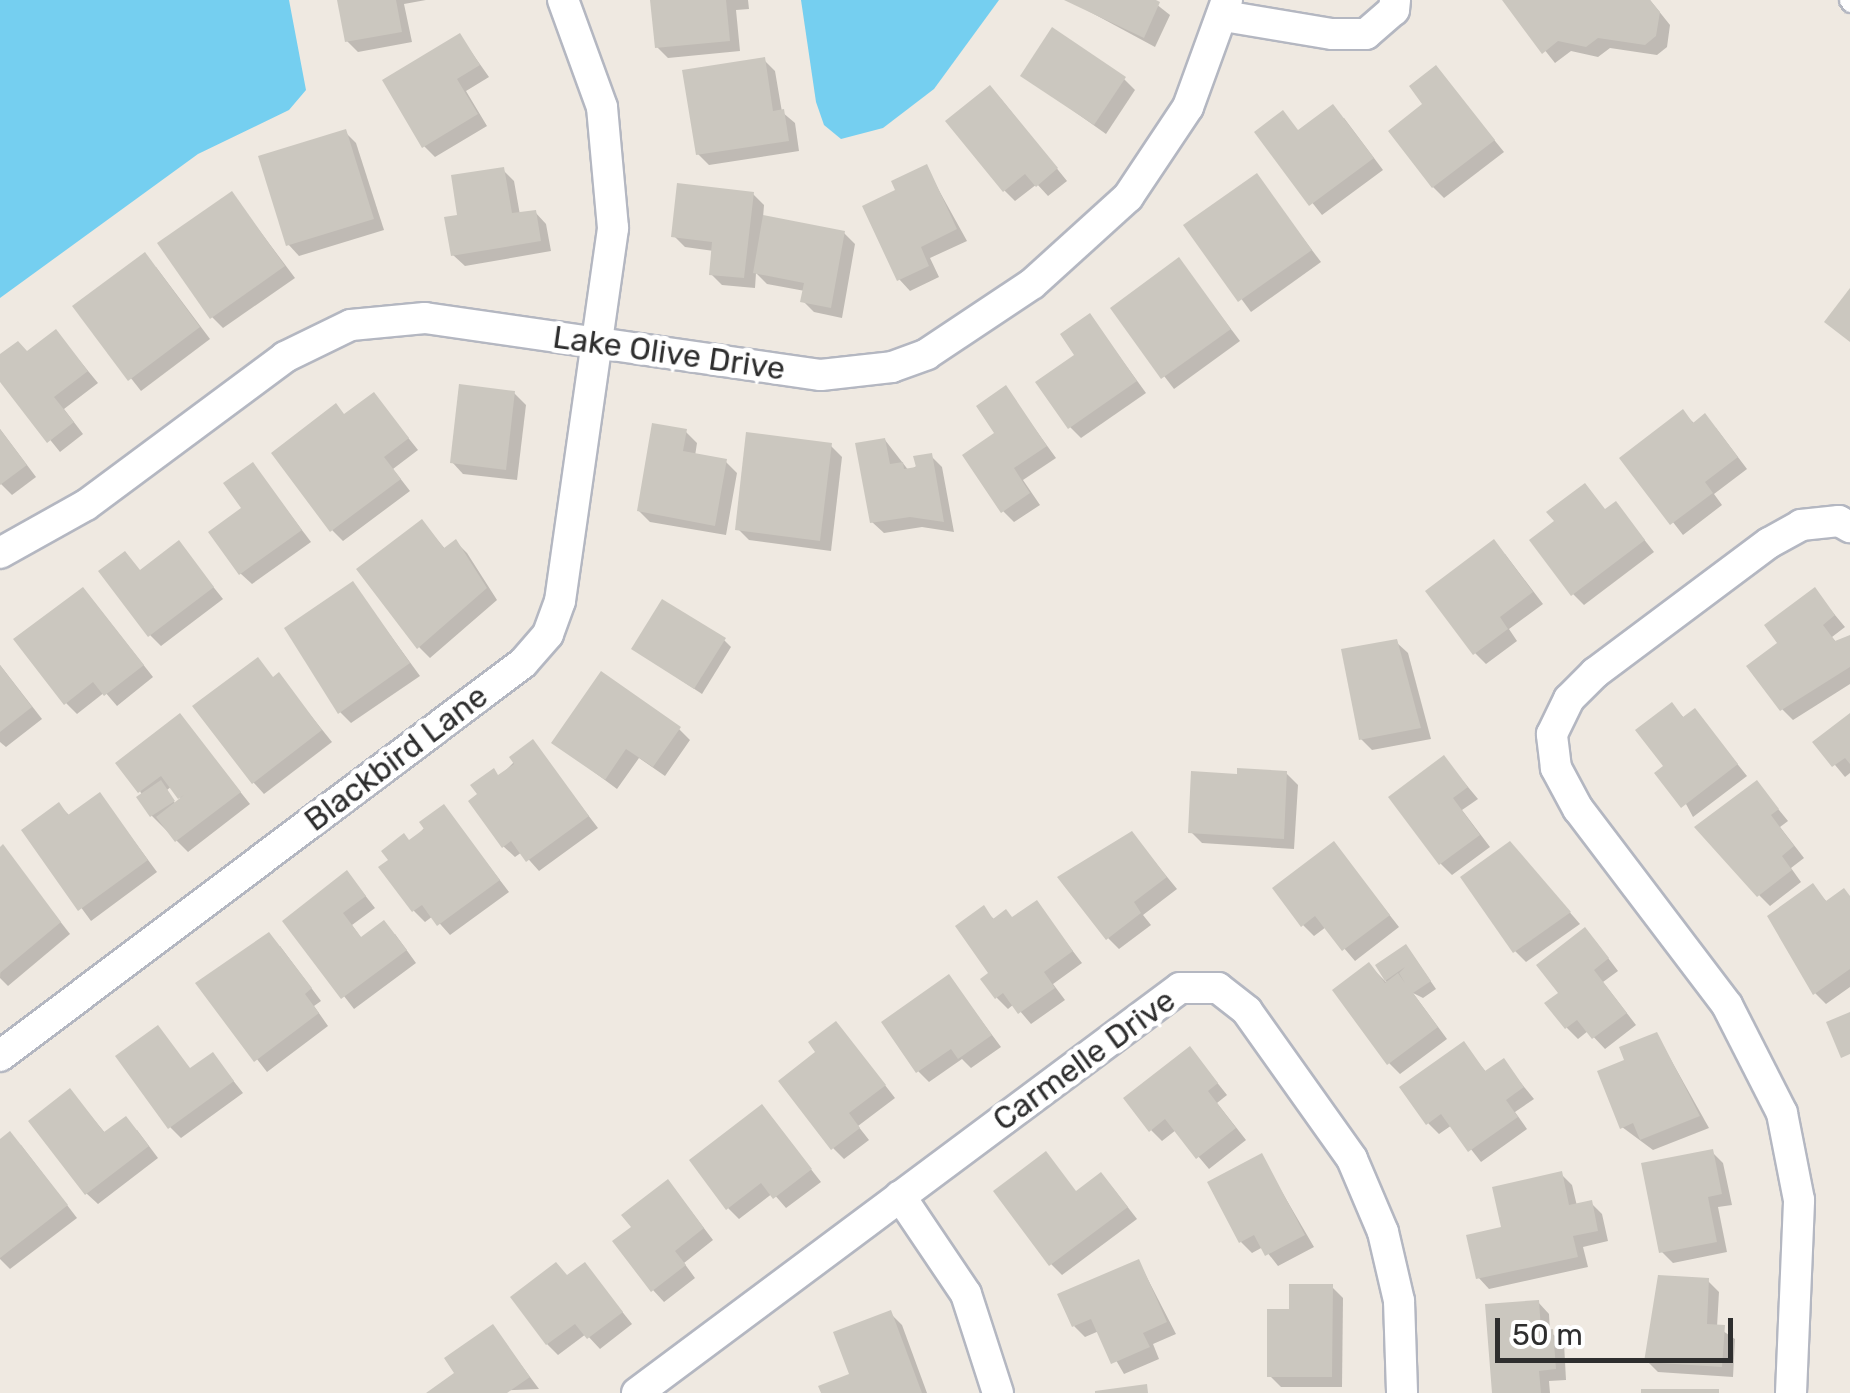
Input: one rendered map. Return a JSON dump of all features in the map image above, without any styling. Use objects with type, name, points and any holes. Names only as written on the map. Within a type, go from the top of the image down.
[{"type":"street","name":"Blackbird Lane","points":[[0,1056],[523,662],[548,634],[560,601],[613,228],[610,147],[593,77],[563,0]]},
{"type":"street","points":[[1226,8],[1332,34],[1366,34],[1394,10],[1396,0]]},
{"type":"street","name":"Lake Olive Drive","points":[[0,553],[86,505],[285,357],[351,325],[424,318],[821,375],[892,367],[927,354],[1032,284],[1128,197],[1188,108],[1226,8]]},
{"type":"street","points":[[1791,1393],[1800,1214],[1782,1113],[1727,1005],[1578,809],[1556,768],[1552,734],[1569,699],[1679,610],[1801,525],[1839,521],[1850,526]]},
{"type":"street","name":"Carmelle Drive","points":[[637,1393],[1180,988],[1218,988],[1247,1011],[1330,1125],[1368,1191],[1398,1301],[1402,1393]]},
{"type":"street","points":[[900,1196],[966,1294],[998,1393]]},
{"type":"water","points":[[0,0],[289,0],[306,90],[289,110],[198,154],[0,298]]},
{"type":"water","points":[[801,0],[999,0],[934,89],[883,128],[841,139],[824,125],[816,102]]},
{"type":"building","points":[[337,0],[396,0],[402,32],[345,42]]},
{"type":"building","points":[[650,0],[726,0],[730,41],[655,48]]},
{"type":"building","points":[[1064,0],[1156,0],[1160,2],[1144,38]]},
{"type":"building","points":[[1502,0],[1650,0],[1660,12],[1656,36],[1645,45],[1598,38],[1586,47],[1558,41],[1542,54]]},
{"type":"building","points":[[1052,27],[1126,77],[1094,125],[1020,76]]},
{"type":"building","points":[[460,33],[480,65],[457,79],[478,114],[422,148],[382,80]]},
{"type":"building","points":[[765,57],[773,111],[784,109],[789,141],[696,155],[682,70]]},
{"type":"building","points":[[1436,65],[1495,140],[1432,188],[1388,131],[1422,104],[1409,86]]},
{"type":"building","points":[[990,85],[1058,168],[1036,187],[1025,174],[1003,192],[945,121]]},
{"type":"building","points":[[1333,104],[1374,158],[1309,206],[1254,132],[1283,110],[1298,130]]},
{"type":"building","points":[[346,129],[374,219],[286,246],[258,156]]},
{"type":"building","points":[[927,164],[957,229],[921,247],[929,266],[897,281],[862,206],[895,190],[891,181]]},
{"type":"building","points":[[504,167],[512,213],[536,210],[541,241],[451,256],[444,217],[457,215],[451,175]]},
{"type":"building","points":[[1257,173],[1312,250],[1238,302],[1183,225]]},
{"type":"building","points":[[677,183],[754,192],[744,278],[709,275],[712,242],[671,237]]},
{"type":"building","points":[[232,191],[285,266],[210,319],[157,243]]},
{"type":"building","points":[[763,215],[845,231],[831,308],[800,302],[804,283],[753,273]]},
{"type":"building","points":[[145,252],[200,327],[128,381],[72,306]]},
{"type":"building","points":[[1179,257],[1231,329],[1161,379],[1110,308]]},
{"type":"building","points":[[1850,288],[1850,342],[1824,322]]},
{"type":"building","points":[[1090,313],[1137,381],[1068,429],[1035,382],[1074,355],[1060,334]]},
{"type":"building","points":[[56,329],[88,371],[54,397],[74,422],[47,443],[0,382],[0,354],[18,341],[27,351]]},
{"type":"building","points":[[459,384],[515,391],[506,470],[450,463]]},
{"type":"building","points":[[1006,385],[1047,446],[1014,468],[1030,493],[1001,513],[962,455],[994,433],[976,406]]},
{"type":"building","points":[[374,392],[409,438],[384,457],[401,479],[330,532],[271,453],[336,403],[344,414]]},
{"type":"building","points":[[1683,409],[1693,423],[1705,413],[1738,457],[1705,482],[1713,493],[1670,525],[1619,458]]},
{"type":"building","points":[[652,423],[687,429],[683,451],[727,459],[715,526],[637,511]]},
{"type":"building","points":[[0,429],[27,465],[0,485]]},
{"type":"building","points":[[746,432],[832,443],[820,541],[735,530]]},
{"type":"building","points":[[885,438],[890,464],[903,462],[904,469],[916,467],[913,456],[932,453],[944,522],[910,517],[870,523],[855,443]]},
{"type":"building","points":[[253,462],[302,530],[239,575],[208,532],[241,508],[223,483]]},
{"type":"building","points":[[1585,483],[1605,509],[1616,501],[1645,540],[1571,596],[1529,540],[1554,521],[1546,512]]},
{"type":"building","points":[[422,519],[444,548],[456,539],[487,588],[417,649],[356,569]]},
{"type":"building","points":[[1494,539],[1533,592],[1500,617],[1508,629],[1473,655],[1425,591]]},
{"type":"building","points":[[179,540],[214,587],[148,637],[98,571],[125,551],[140,570]]},
{"type":"building","points":[[353,581],[410,663],[338,714],[284,628]]},
{"type":"building","points":[[83,587],[144,665],[104,696],[93,682],[64,705],[13,639]]},
{"type":"building","points":[[1815,587],[1835,615],[1823,625],[1835,641],[1850,635],[1850,667],[1780,711],[1746,666],[1777,643],[1764,625]]},
{"type":"building","points":[[662,599],[726,638],[694,689],[631,649]]},
{"type":"building","points":[[1397,639],[1421,728],[1359,740],[1341,649]]},
{"type":"building","points":[[258,657],[273,677],[279,672],[322,730],[252,784],[192,706]]},
{"type":"building","points":[[0,665],[32,707],[0,732]]},
{"type":"building","points":[[601,671],[681,727],[653,767],[626,749],[605,780],[551,743]]},
{"type":"building","points":[[1672,702],[1683,717],[1695,708],[1738,764],[1681,808],[1654,773],[1663,766],[1635,730]]},
{"type":"building","points":[[180,713],[241,792],[175,842],[156,817],[184,795],[178,799],[161,776],[138,793],[115,763]]},
{"type":"building","points":[[1850,713],[1850,764],[1845,758],[1832,767],[1812,742]]},
{"type":"building","points":[[533,739],[589,816],[526,862],[511,841],[502,848],[468,801],[477,794],[470,785],[494,768],[498,775],[514,764],[509,757]]},
{"type":"building","points":[[1444,755],[1468,787],[1453,798],[1480,835],[1439,865],[1388,797]]},
{"type":"building","points":[[1237,768],[1287,771],[1284,839],[1188,833],[1191,771],[1237,774]]},
{"type":"building","points":[[161,780],[175,801],[150,817],[136,797]]},
{"type":"building","points":[[1757,780],[1779,809],[1771,815],[1794,846],[1782,856],[1792,870],[1757,897],[1694,827]]},
{"type":"building","points":[[100,792],[148,860],[78,911],[21,830],[59,802],[68,815]]},
{"type":"building","points":[[444,804],[500,880],[437,926],[422,905],[412,912],[378,867],[388,860],[381,851],[404,833],[409,840],[424,829],[419,822]]},
{"type":"building","points":[[1132,831],[1167,877],[1134,902],[1141,913],[1106,940],[1057,877]]},
{"type":"building","points":[[1334,841],[1390,915],[1342,951],[1315,916],[1301,927],[1272,888]]},
{"type":"building","points":[[1510,841],[1571,912],[1513,953],[1460,877]]},
{"type":"building","points":[[3,844],[61,922],[0,973],[0,847]]},
{"type":"building","points":[[347,870],[366,896],[343,913],[361,937],[384,920],[407,950],[341,999],[282,921]]},
{"type":"building","points":[[1813,883],[1826,901],[1844,888],[1850,896],[1850,969],[1813,995],[1767,916]]},
{"type":"building","points":[[1037,900],[1073,951],[1044,972],[1055,988],[1018,1014],[1003,993],[995,999],[980,979],[988,973],[955,926],[984,905],[993,919],[1006,909],[1012,917]]},
{"type":"building","points":[[1585,927],[1609,958],[1594,970],[1627,1013],[1592,1039],[1577,1020],[1565,1029],[1544,1003],[1558,993],[1536,965]]},
{"type":"building","points":[[269,932],[312,988],[305,994],[319,1013],[254,1062],[195,983]]},
{"type":"building","points":[[1406,944],[1431,981],[1413,993],[1438,1027],[1387,1065],[1332,990],[1369,962],[1385,983],[1398,973],[1405,983],[1399,973],[1405,967],[1385,981],[1375,965]]},
{"type":"building","points":[[949,974],[992,1035],[958,1059],[951,1049],[916,1073],[881,1022]]},
{"type":"building","points":[[1850,1012],[1850,1054],[1841,1058],[1826,1022]]},
{"type":"building","points":[[836,1021],[886,1085],[849,1113],[860,1128],[831,1150],[778,1081],[815,1052],[808,1042]]},
{"type":"building","points":[[158,1025],[190,1068],[213,1052],[234,1081],[168,1129],[115,1056]]},
{"type":"building","points":[[1657,1032],[1700,1116],[1640,1140],[1633,1123],[1620,1129],[1597,1071],[1624,1060],[1619,1047]]},
{"type":"building","points":[[1464,1041],[1485,1071],[1504,1058],[1524,1087],[1506,1100],[1518,1117],[1468,1152],[1441,1114],[1426,1125],[1399,1087]]},
{"type":"building","points":[[1190,1046],[1218,1083],[1208,1091],[1236,1128],[1196,1159],[1165,1119],[1149,1132],[1123,1098]]},
{"type":"building","points":[[70,1088],[104,1132],[126,1116],[149,1146],[85,1195],[28,1121]]},
{"type":"building","points":[[762,1104],[812,1169],[773,1199],[761,1183],[726,1210],[689,1160]]},
{"type":"building","points":[[10,1131],[68,1205],[0,1258],[0,1139]]},
{"type":"building","points":[[1713,1149],[1722,1194],[1708,1197],[1717,1242],[1659,1253],[1641,1163]]},
{"type":"building","points":[[1046,1151],[1076,1191],[1101,1172],[1128,1207],[1049,1266],[993,1191]]},
{"type":"building","points":[[1262,1153],[1305,1235],[1265,1256],[1254,1235],[1239,1243],[1207,1182]]},
{"type":"building","points":[[1562,1171],[1569,1205],[1592,1200],[1598,1231],[1573,1236],[1578,1257],[1476,1279],[1466,1235],[1501,1227],[1492,1187]]},
{"type":"building","points":[[668,1179],[704,1228],[675,1251],[686,1265],[651,1292],[612,1241],[631,1227],[621,1215]]},
{"type":"building","points":[[1139,1259],[1167,1322],[1143,1333],[1150,1347],[1111,1364],[1091,1319],[1072,1327],[1057,1294]]},
{"type":"building","points":[[556,1262],[567,1275],[585,1262],[623,1312],[587,1339],[575,1324],[546,1345],[510,1297]]},
{"type":"building","points":[[1658,1275],[1709,1278],[1707,1324],[1725,1325],[1722,1367],[1644,1362]]},
{"type":"building","points":[[1289,1284],[1333,1284],[1332,1377],[1267,1377],[1267,1309],[1289,1309]]},
{"type":"building","points":[[1539,1300],[1541,1330],[1553,1329],[1556,1369],[1539,1371],[1541,1393],[1492,1393],[1485,1304]]},
{"type":"building","points":[[891,1310],[922,1393],[821,1393],[818,1386],[849,1374],[833,1332]]},
{"type":"building","points":[[493,1324],[530,1377],[507,1393],[426,1393],[454,1373],[444,1358]]},
{"type":"building","points":[[1147,1384],[1148,1393],[1095,1393],[1095,1391]]},
{"type":"building","points":[[1641,1389],[1719,1389],[1719,1393],[1641,1393]]}]
